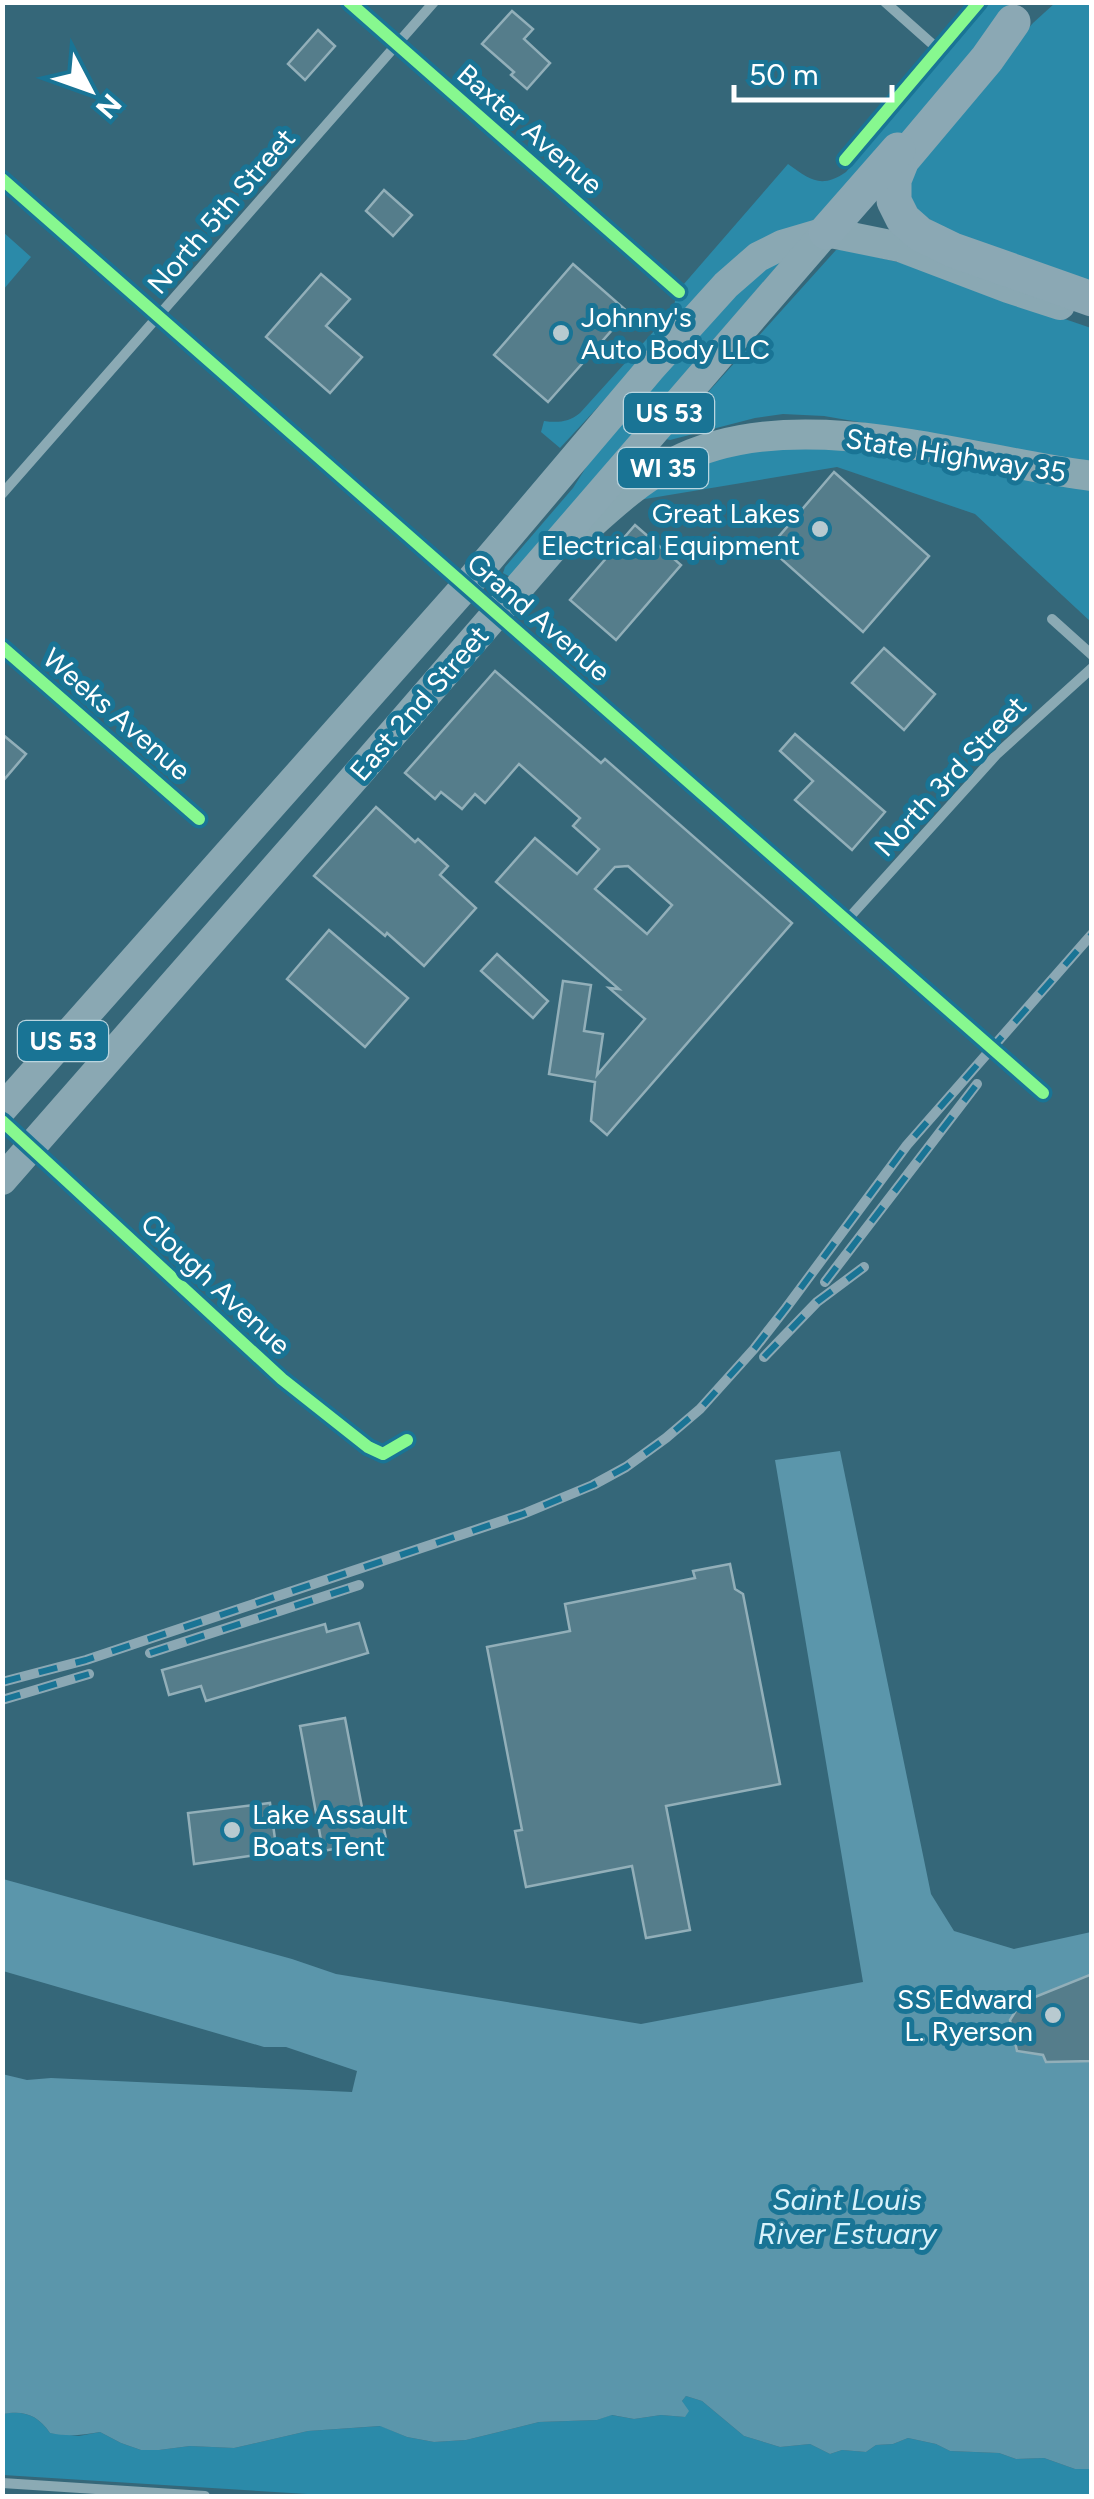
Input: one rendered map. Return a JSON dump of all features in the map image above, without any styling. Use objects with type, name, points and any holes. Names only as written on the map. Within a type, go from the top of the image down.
[{"type":"highway","name":"US 53","points":[[826,232],[1023,12]]},
{"type":"highway","points":[[1023,12],[902,160],[894,180],[894,201],[909,226],[927,239],[1092,299]]},
{"type":"highway","name":"US 53","points":[[826,232],[900,247],[1092,315]]},
{"type":"highway","name":"East 2nd Street","points":[[2,1109],[466,586],[726,285],[758,257],[826,232]]},
{"type":"highway","name":"East 2nd Street","points":[[2,1180],[826,232]]},
{"type":"main road","name":"State Highway 35","points":[[505,604],[653,474],[700,450],[749,438],[772,435],[884,440],[1092,476]]},
{"type":"street","name":"Baxter Avenue","points":[[349,2],[678,292]]},
{"type":"street","name":"North 5th Street","points":[[2,494],[434,2]]},
{"type":"street","points":[[885,2],[939,50]]},
{"type":"street","points":[[845,160],[980,2]]},
{"type":"street","name":"Grand Avenue","points":[[2,179],[466,586],[505,604],[847,920],[1043,1093]]},
{"type":"street","points":[[1052,619],[1092,655]]},
{"type":"street","name":"Weeks Avenue","points":[[2,647],[198,819]]},
{"type":"street","name":"North 3rd Street","points":[[847,920],[997,754],[1092,668]]},
{"type":"street","name":"Clough Avenue","points":[[2,1121],[282,1380],[368,1447],[383,1454],[408,1440]]},
{"type":"street","points":[[2,2483],[205,2496]]},
{"type":"shaded area","points":[[990,3],[1018,3],[827,224],[708,288],[560,448],[541,432],[544,421],[563,421],[580,413],[673,310],[677,292],[788,164],[822,181],[846,172]]},
{"type":"shaded area","points":[[1055,3],[1091,3],[1091,291],[971,247],[907,204],[914,158]]},
{"type":"shaded area","points":[[3,232],[31,257],[3,290]]},
{"type":"shaded area","points":[[836,250],[902,263],[1091,328],[1091,462],[824,416],[783,414],[755,418],[666,439]]},
{"type":"shaded area","points":[[784,258],[510,577],[503,573],[573,488],[607,434],[753,276]]},
{"type":"shaded area","points":[[840,446],[1091,490],[1091,622],[975,514],[837,467],[627,502],[678,471],[750,447]]},
{"type":"shaded area","points":[[686,2396],[702,2401],[744,2436],[780,2447],[810,2444],[830,2454],[842,2450],[866,2452],[876,2445],[908,2438],[950,2451],[999,2453],[1016,2459],[1044,2458],[1075,2469],[1091,2469],[1091,2496],[340,2496],[3,2475],[2,2414],[10,2413],[35,2418],[50,2433],[79,2436],[100,2432],[141,2450],[159,2450],[190,2446],[234,2448],[308,2431],[381,2426],[407,2437],[434,2442],[466,2440],[539,2422],[597,2420],[611,2415],[634,2419],[685,2417],[682,2401]]},
{"type":"water","name":"Saint Louis River Estuary","points":[[840,1451],[931,1894],[954,1931],[1014,1949],[1091,1932],[1091,2469],[1075,2469],[1044,2458],[1016,2459],[999,2453],[950,2451],[908,2438],[876,2445],[866,2452],[842,2450],[830,2454],[810,2444],[780,2447],[744,2436],[702,2401],[686,2396],[682,2401],[689,2411],[685,2417],[634,2419],[612,2415],[597,2420],[539,2422],[466,2440],[434,2442],[380,2426],[308,2431],[234,2448],[190,2446],[159,2450],[141,2450],[100,2432],[50,2433],[30,2415],[3,2414],[2,2074],[27,2080],[352,2092],[357,2071],[286,2047],[264,2047],[3,1971],[3,1879],[336,1974],[641,2024],[863,1982],[775,1460]]},
{"type":"building","points":[[512,11],[533,29],[524,39],[550,63],[527,89],[482,44]]},
{"type":"building","points":[[318,30],[335,46],[305,80],[288,64]]},
{"type":"building","points":[[384,190],[412,215],[393,236],[366,211]]},
{"type":"building","name":"Johnny's Auto Body LLC","points":[[573,264],[628,312],[548,402],[494,355]]},
{"type":"building","points":[[321,274],[350,299],[326,326],[362,357],[330,393],[266,337]]},
{"type":"building","points":[[834,472],[929,556],[863,632],[769,548]]},
{"type":"building","points":[[635,525],[681,565],[616,640],[570,600]]},
{"type":"building","points":[[884,648],[935,694],[904,730],[852,683]]},
{"type":"building","points":[[495,671],[601,763],[605,759],[792,923],[607,1135],[591,1121],[595,1082],[549,1074],[563,981],[591,985],[584,1031],[603,1034],[597,1075],[645,1019],[609,988],[619,989],[496,882],[535,838],[577,874],[599,849],[573,826],[580,818],[519,764],[485,803],[475,794],[462,809],[441,792],[435,799],[405,773]],"holes":[[[628,866],[672,905],[647,934],[595,889],[615,867]]]},
{"type":"building","points":[[2,734],[26,754],[2,782]]},
{"type":"building","points":[[795,734],[885,812],[852,850],[795,800],[813,781],[780,751]]},
{"type":"building","points":[[376,807],[448,866],[440,875],[476,908],[424,966],[314,876]]},
{"type":"building","points":[[329,930],[408,998],[365,1047],[287,979]]},
{"type":"building","points":[[497,954],[548,1001],[533,1018],[481,971]]},
{"type":"building","points":[[730,1564],[735,1589],[743,1594],[780,1784],[666,1806],[690,1930],[646,1938],[632,1866],[526,1887],[515,1831],[522,1830],[487,1647],[570,1631],[565,1604],[695,1578],[693,1571]]},
{"type":"building","points":[[359,1623],[368,1653],[206,1701],[201,1686],[169,1695],[162,1670],[325,1624],[327,1632]]},
{"type":"building","points":[[345,1718],[364,1818],[381,1815],[386,1839],[323,1851],[300,1726]]},
{"type":"building","name":"Lake Assault Boats Tent","points":[[270,1803],[276,1846],[271,1846],[269,1853],[194,1864],[188,1813]]},
{"type":"building","name":"SS Edward L. Ryerson","points":[[1092,1974],[1092,2061],[1046,2062],[1043,2055],[1017,2051],[1010,2020],[1017,2009],[1033,2006],[1030,1999]]},
{"type":"railway","points":[[2,1682],[86,1660],[523,1514],[626,1467],[700,1409],[754,1349],[907,1145],[1092,934]]},
{"type":"railway","points":[[825,1282],[977,1084]]},
{"type":"railway","points":[[764,1357],[817,1302],[864,1267]]},
{"type":"railway","points":[[150,1653],[359,1585]]},
{"type":"railway","points":[[2,1700],[89,1674]]},
{"type":"cycle path","points":[[349,2],[679,292]]},
{"type":"cycle path","points":[[845,160],[979,2]]},
{"type":"cycle path","points":[[2,179],[1043,1093]]},
{"type":"cycle path","points":[[2,647],[199,819]]},
{"type":"cycle path","points":[[2,1121],[282,1379],[368,1447],[383,1454],[407,1440]]},
{"type":"place","name":"Johnny's Auto Body LLC","points":[[561,333]]},
{"type":"place","name":"Great Lakes Electrical Equipment","points":[[820,529]]},
{"type":"place","name":"Lake Assault Boats Tent","points":[[232,1830]]},
{"type":"place","name":"SS Edward L. Ryerson","points":[[1053,2015]]}]
